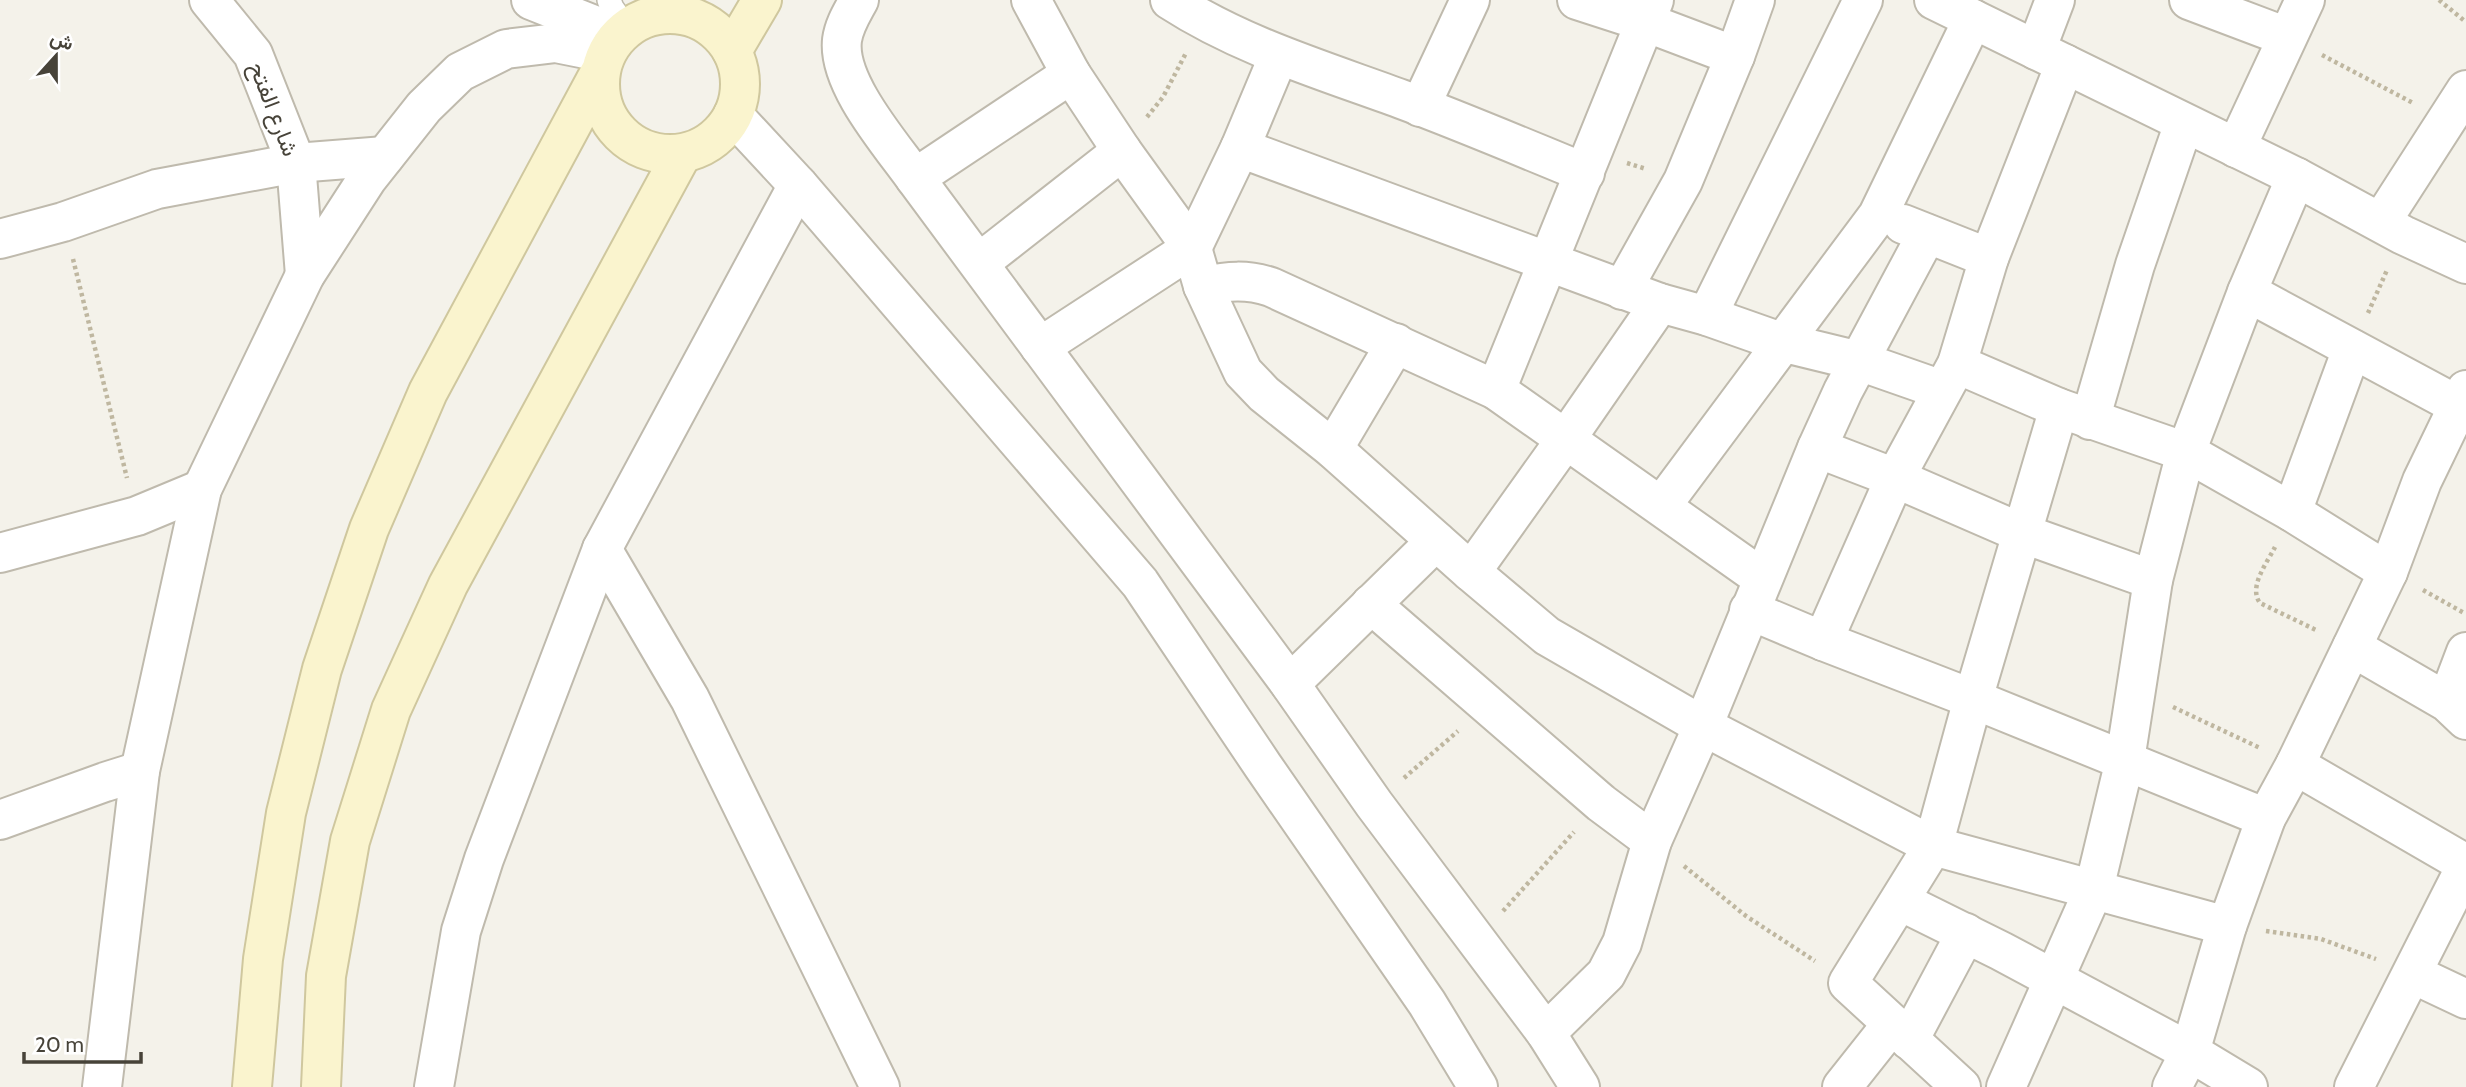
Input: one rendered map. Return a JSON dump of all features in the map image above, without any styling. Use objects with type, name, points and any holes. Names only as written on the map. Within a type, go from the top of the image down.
[{"type":"main road","points":[[732,51],[762,0]]},
{"type":"main road","points":[[252,1087],[263,959],[286,813],[322,669],[369,529],[428,392],[612,38],[636,21],[684,7],[719,33],[732,51],[739,72],[740,94],[733,115],[720,133],[711,140],[682,154],[660,154],[638,147],[620,134],[607,117],[600,96],[612,38]]},
{"type":"main road","points":[[321,1087],[326,976],[350,841],[391,710],[448,585],[682,154]]},
{"type":"street","name":"شارع الفتح","points":[[209,0],[253,54],[296,163],[304,275]]},
{"type":"street","points":[[531,0],[612,38]]},
{"type":"street","points":[[859,0],[848,19],[842,40],[842,60],[849,81],[861,101],[915,178],[1290,684],[1374,804],[1546,1033],[1580,1087]]},
{"type":"street","points":[[1031,0],[1070,74],[1192,248],[1203,286],[1243,372],[1264,394],[1333,449],[1547,636],[1703,726],[1933,846],[2227,926]]},
{"type":"street","points":[[1170,0],[1203,22],[1279,55],[1420,107],[1589,162]]},
{"type":"street","points":[[1420,107],[1470,0]]},
{"type":"street","points":[[1577,0],[1650,11],[1735,56]]},
{"type":"street","points":[[1622,290],[1683,181],[1735,56],[1755,0]]},
{"type":"street","points":[[1707,316],[1863,0]]},
{"type":"street","points":[[1934,0],[2296,177],[2466,264]]},
{"type":"street","points":[[1823,641],[1895,478],[1950,377],[2051,57],[2055,0]]},
{"type":"street","points":[[2189,0],[2287,37]]},
{"type":"street","points":[[2236,148],[2305,0]]},
{"type":"street","points":[[1496,390],[1650,11]]},
{"type":"street","points":[[1662,505],[1878,215],[1973,19]]},
{"type":"street","points":[[102,1087],[140,771],[202,489],[304,275],[367,179],[424,107],[460,72],[506,49],[612,38]]},
{"type":"street","points":[[1040,347],[1192,248],[1240,148],[1279,55]]},
{"type":"street","points":[[915,178],[1070,74]]},
{"type":"street","points":[[2392,228],[2460,114]]},
{"type":"street","points":[[733,115],[798,185],[1140,583],[1262,766],[1427,1003],[1478,1087]]},
{"type":"street","points":[[1961,1087],[1848,983],[1933,846],[1973,699],[2024,534],[2135,265],[2185,123]]},
{"type":"street","points":[[1240,148],[1622,290],[1781,342],[1859,361],[1950,377],[2074,414],[2186,452],[2292,512],[2388,572]]},
{"type":"street","points":[[979,263],[1122,151]]},
{"type":"street","points":[[0,239],[63,222],[157,189],[296,163],[385,156]]},
{"type":"street","points":[[2006,1087],[2094,889],[2124,760],[2153,580],[2186,452],[2247,292],[2296,177]]},
{"type":"street","points":[[434,1087],[461,932],[484,859],[602,549],[798,185]]},
{"type":"street","points":[[1878,215],[1989,258]]},
{"type":"street","points":[[1546,1033],[1606,974],[1622,943],[1652,841],[1703,726],[1817,448],[1859,361],[1927,233]]},
{"type":"street","points":[[1203,286],[1229,281],[1254,281],[1496,390],[1662,505],[1756,594],[1823,641],[2266,818]]},
{"type":"street","points":[[2172,1087],[2190,1052],[2227,926],[2266,818],[2295,765],[2388,572],[2421,481],[2462,398],[2352,349],[2247,292]]},
{"type":"street","points":[[1471,572],[1660,303]]},
{"type":"street","points":[[1333,449],[1396,343]]},
{"type":"street","points":[[2292,512],[2352,349]]},
{"type":"street","points":[[1817,448],[1895,478],[2024,534],[2153,580]]},
{"type":"street","points":[[0,554],[137,516],[202,489]]},
{"type":"street","points":[[1290,684],[1436,541]]},
{"type":"street","points":[[602,549],[690,699],[880,1087]]},
{"type":"street","points":[[1371,604],[1601,803],[1652,841]]},
{"type":"street","points":[[2353,647],[2456,711],[2466,652]]},
{"type":"street","points":[[2295,765],[2466,865],[2354,1087]]},
{"type":"street","points":[[0,820],[140,771]]},
{"type":"street","points":[[1899,901],[1966,933],[2190,1052],[2248,1087]]},
{"type":"street","points":[[1842,1087],[1900,1032],[1966,933]]},
{"type":"street","points":[[2413,974],[2466,999]]},
{"type":"path","points":[[2439,0],[2466,22]]},
{"type":"path","points":[[1122,151],[1163,97],[1203,22]]},
{"type":"path","points":[[2287,37],[2460,114]]},
{"type":"path","points":[[1589,162],[1683,181]]},
{"type":"path","points":[[63,222],[137,516]]},
{"type":"path","points":[[2352,349],[2392,228]]},
{"type":"path","points":[[2292,512],[2255,588],[2255,597],[2260,603],[2353,647]]},
{"type":"path","points":[[2388,572],[2466,614]]},
{"type":"path","points":[[2135,689],[2295,765]]},
{"type":"path","points":[[1374,804],[1489,704]]},
{"type":"path","points":[[1476,940],[1601,803]]},
{"type":"path","points":[[1652,841],[1746,916],[1848,983]]},
{"type":"path","points":[[2227,926],[2321,939],[2413,974]]}]
